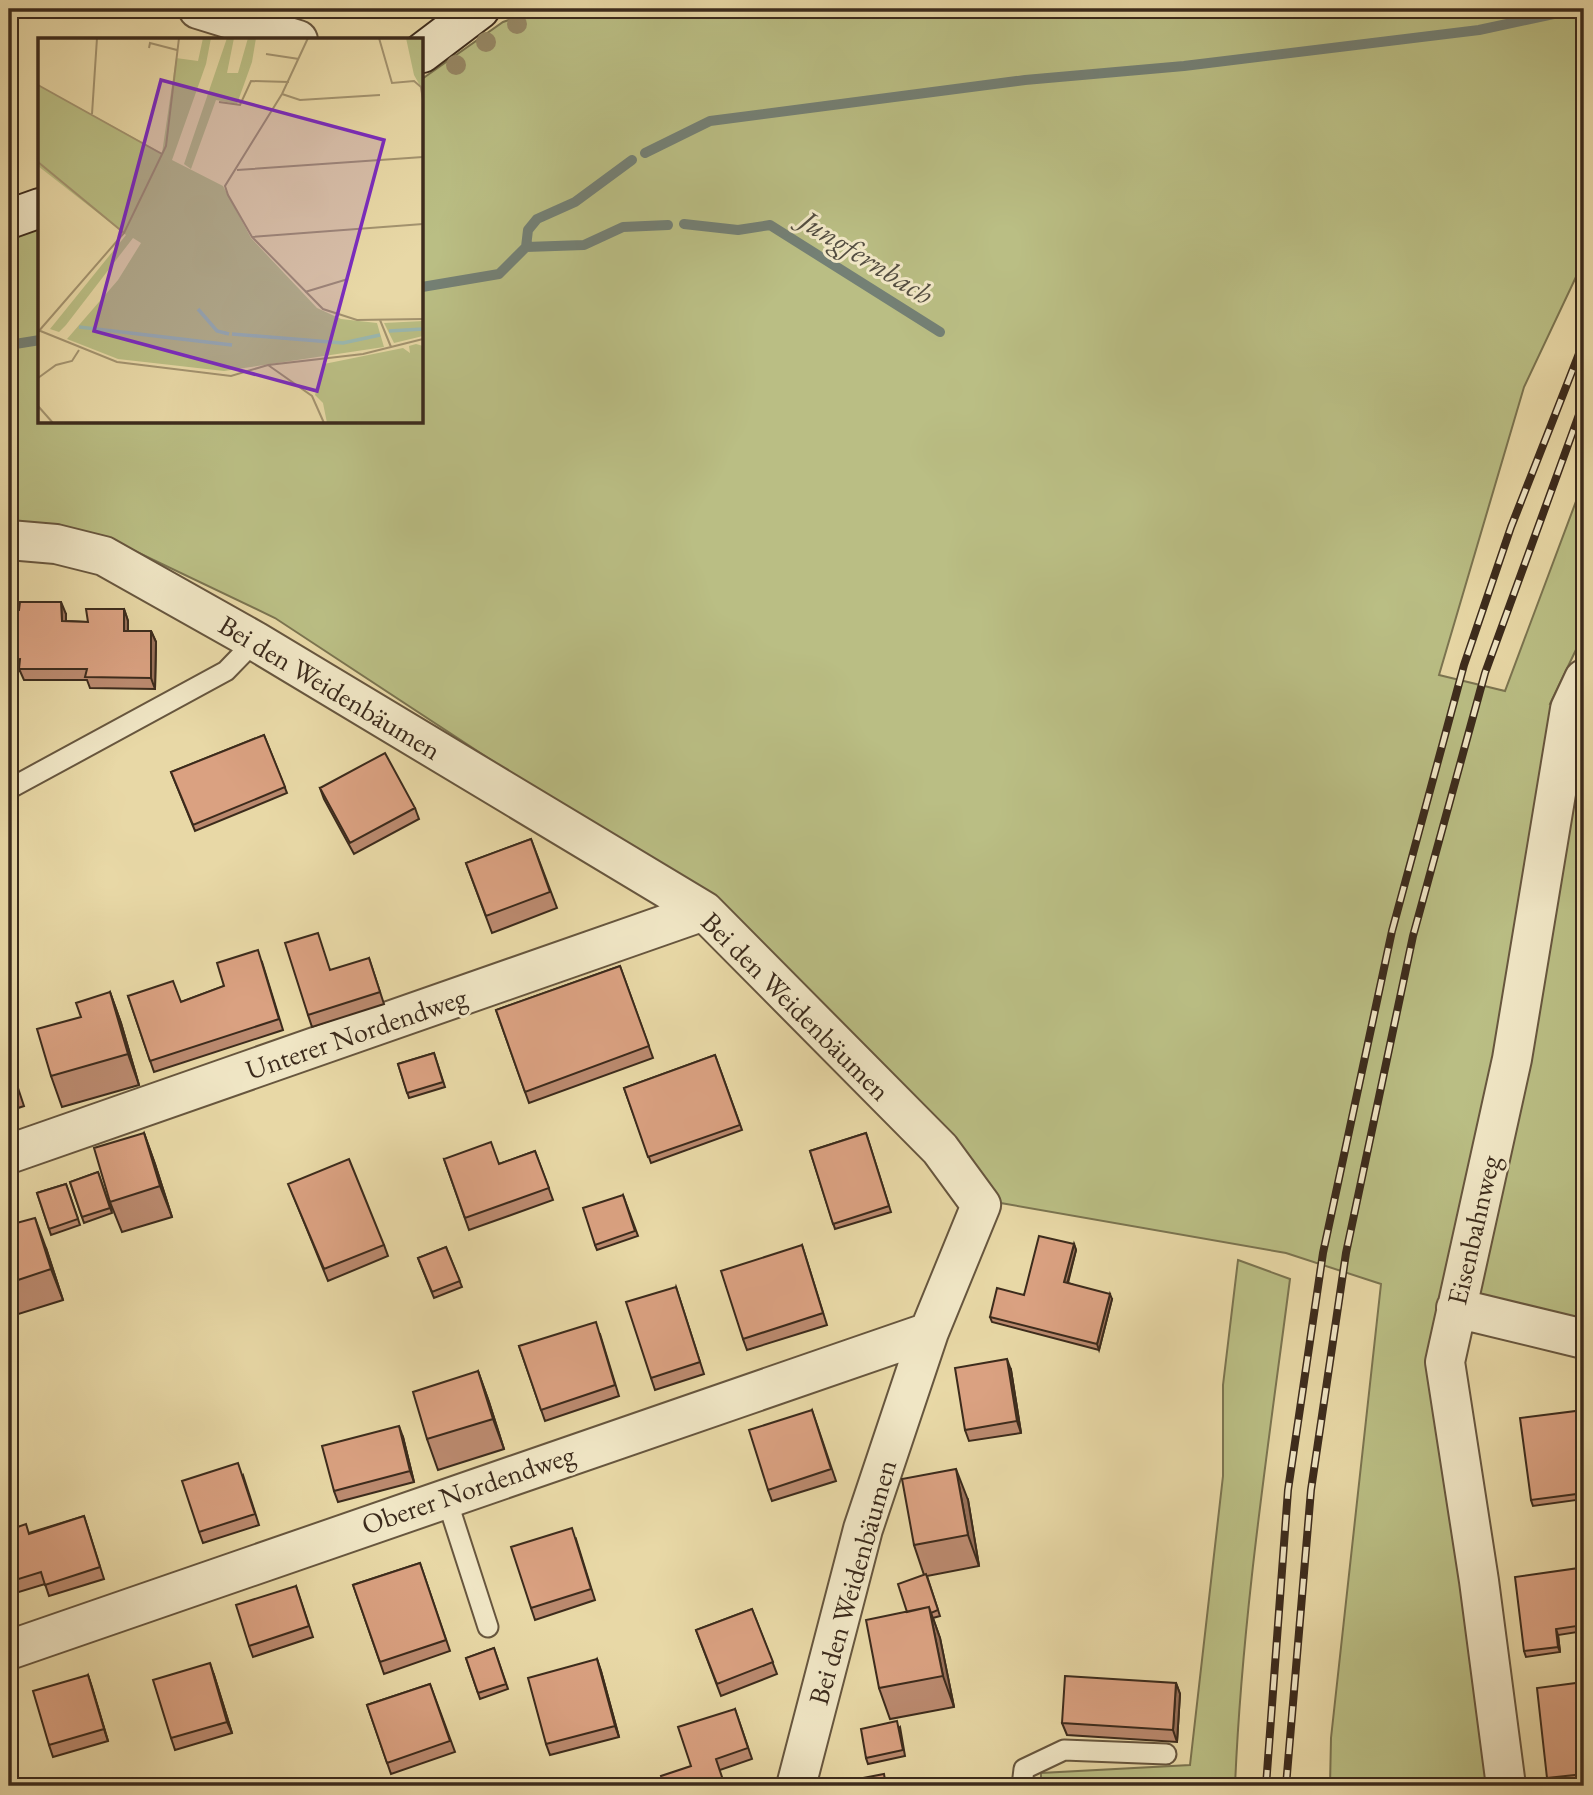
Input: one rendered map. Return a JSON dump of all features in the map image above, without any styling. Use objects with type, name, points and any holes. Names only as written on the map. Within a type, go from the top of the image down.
[{"type":"street","points":[[198,9],[277,36]]},
{"type":"street","points":[[424,51],[480,9]]},
{"type":"street","points":[[9,219],[38,209]]},
{"type":"street","name":"Bei den Weidenbäumen","points":[[9,540],[56,544],[104,556],[255,641],[704,911],[940,1149],[981,1205],[929,1332],[863,1529],[796,1786]]},
{"type":"street","name":"Eisenbahnweg","points":[[1506,1786],[1479,1581],[1445,1362],[1512,1059],[1579,701]]},
{"type":"street","name":"Unterer Nordendweg","points":[[9,1154],[704,911]]},
{"type":"street","points":[[1456,1308],[1584,1339]]},
{"type":"street","name":"Oberer Nordendweg","points":[[9,1650],[929,1332]]},
{"type":"lane","points":[[9,789],[226,671],[255,641]]},
{"type":"lane","points":[[446,1497],[488,1628]]},
{"type":"lane","points":[[1022,1786],[1024,1769],[1064,1750],[1166,1754]]},
{"type":"green space","points":[[542,9],[1584,9],[1584,260],[1524,387],[1439,675],[1505,691],[1584,480],[1584,633],[1550,704],[1584,715],[1584,1340],[1457,1308],[1508,1786],[1330,1786],[1331,1738],[1381,1284],[1286,1253],[995,1202],[710,904],[275,618],[116,542],[9,527],[9,238],[38,227],[38,424],[424,424],[424,78],[503,22]]},
{"type":"green space","points":[[1238,1260],[1290,1279],[1243,1659],[1235,1786],[1041,1786],[1041,1773],[1190,1765],[1223,1476],[1223,1385]]},
{"type":"building","points":[[20,602],[61,602],[62,621],[88,622],[86,609],[124,609],[124,631],[151,631],[151,678],[85,677],[87,669],[19,669],[20,659],[9,660],[9,610],[19,610]]},
{"type":"building","points":[[264,735],[285,787],[193,825],[171,772]]},
{"type":"building","points":[[385,753],[415,808],[350,843],[320,788]]},
{"type":"building","points":[[531,839],[550,892],[486,916],[466,863]]},
{"type":"building","points":[[318,933],[330,970],[369,958],[380,992],[308,1015],[285,943]]},
{"type":"building","points":[[258,950],[279,1019],[150,1061],[128,996],[173,981],[181,1002],[224,986],[217,963]]},
{"type":"building","points":[[620,966],[649,1046],[525,1092],[496,1010]]},
{"type":"building","points":[[110,992],[128,1054],[51,1076],[37,1029],[81,1017],[76,1003]]},
{"type":"building","points":[[434,1053],[443,1082],[407,1093],[398,1064]]},
{"type":"building","points":[[715,1055],[740,1125],[648,1157],[624,1088]]},
{"type":"building","points":[[144,1133],[160,1186],[110,1202],[94,1148]]},
{"type":"building","points":[[866,1133],[889,1206],[833,1224],[810,1151]]},
{"type":"building","points":[[491,1142],[499,1164],[535,1151],[549,1188],[465,1218],[444,1159]]},
{"type":"building","points":[[349,1159],[384,1245],[324,1269],[288,1184]]},
{"type":"building","points":[[98,1172],[110,1208],[82,1217],[70,1182]]},
{"type":"building","points":[[66,1184],[78,1219],[49,1229],[37,1193]]},
{"type":"building","points":[[623,1195],[635,1231],[595,1245],[583,1208]]},
{"type":"building","points":[[35,1218],[51,1269],[9,1283],[9,1225]]},
{"type":"building","points":[[1039,1236],[1074,1244],[1064,1282],[1110,1294],[1097,1344],[990,1317],[997,1288],[1024,1295]]},
{"type":"building","points":[[802,1245],[823,1313],[743,1339],[721,1271]]},
{"type":"building","points":[[446,1247],[460,1281],[432,1292],[418,1258]]},
{"type":"building","points":[[676,1287],[700,1362],[651,1378],[626,1302]]},
{"type":"building","points":[[596,1322],[615,1385],[541,1410],[519,1346]]},
{"type":"building","points":[[1007,1359],[1017,1421],[965,1430],[955,1368]]},
{"type":"building","points":[[478,1371],[493,1419],[427,1439],[413,1392]]},
{"type":"building","points":[[812,1410],[831,1469],[768,1490],[749,1430]]},
{"type":"building","points":[[1584,1410],[1584,1493],[1531,1500],[1520,1418]]},
{"type":"building","points":[[399,1426],[410,1471],[334,1491],[322,1446]]},
{"type":"building","points":[[238,1463],[255,1514],[199,1532],[182,1481]]},
{"type":"building","points":[[956,1469],[968,1535],[914,1545],[902,1479]]},
{"type":"building","points":[[84,1516],[100,1567],[45,1585],[41,1572],[9,1582],[9,1530],[26,1524],[29,1534]]},
{"type":"building","points":[[572,1528],[591,1589],[531,1608],[511,1547]]},
{"type":"building","points":[[420,1563],[446,1640],[380,1662],[353,1585]]},
{"type":"building","points":[[1579,1568],[1584,1625],[1556,1629],[1558,1647],[1524,1651],[1515,1577]]},
{"type":"building","points":[[926,1574],[938,1610],[931,1613],[929,1607],[907,1612],[898,1584]]},
{"type":"building","points":[[296,1586],[309,1626],[249,1646],[236,1605]]},
{"type":"building","points":[[929,1607],[943,1676],[879,1688],[866,1620]]},
{"type":"building","points":[[752,1609],[773,1662],[717,1684],[696,1630]]},
{"type":"building","points":[[494,1648],[506,1684],[478,1693],[466,1658]]},
{"type":"building","points":[[597,1659],[615,1726],[546,1744],[528,1678]]},
{"type":"building","points":[[210,1663],[227,1722],[171,1738],[153,1680]]},
{"type":"building","points":[[88,1675],[104,1729],[49,1745],[33,1691]]},
{"type":"building","points":[[1065,1676],[1176,1683],[1173,1730],[1062,1723]]},
{"type":"building","points":[[1584,1682],[1584,1774],[1547,1778],[1537,1688]]},
{"type":"building","points":[[430,1684],[450,1741],[387,1763],[367,1705]]},
{"type":"building","points":[[735,1709],[748,1748],[716,1759],[725,1786],[664,1786],[661,1776],[691,1766],[678,1727]]},
{"type":"building","points":[[897,1721],[903,1750],[866,1758],[861,1729]]},
{"type":"building","points":[[884,1774],[886,1786],[838,1786],[837,1783]]},
{"type":"waterway","points":[[645,153],[710,121],[1025,80],[1184,66],[1479,30],[1577,9]]},
{"type":"waterway","points":[[526,247],[528,230],[537,219],[575,202],[632,160]]},
{"type":"waterway","name":"Jungfernbach","points":[[684,224],[738,230],[770,225],[940,332]]},
{"type":"waterway","name":"Jungfernbach","points":[[424,287],[499,274],[526,247],[584,245],[623,227],[668,225]]},
{"type":"waterway","name":"Jungfernbach","points":[[9,345],[38,340]]},
{"type":"railway","points":[[1266,1786],[1288,1490],[1323,1253],[1392,931],[1464,665],[1511,527],[1584,341]]},
{"type":"railway","points":[[1286,1786],[1311,1490],[1346,1253],[1413,936],[1485,673],[1584,401]]}]
